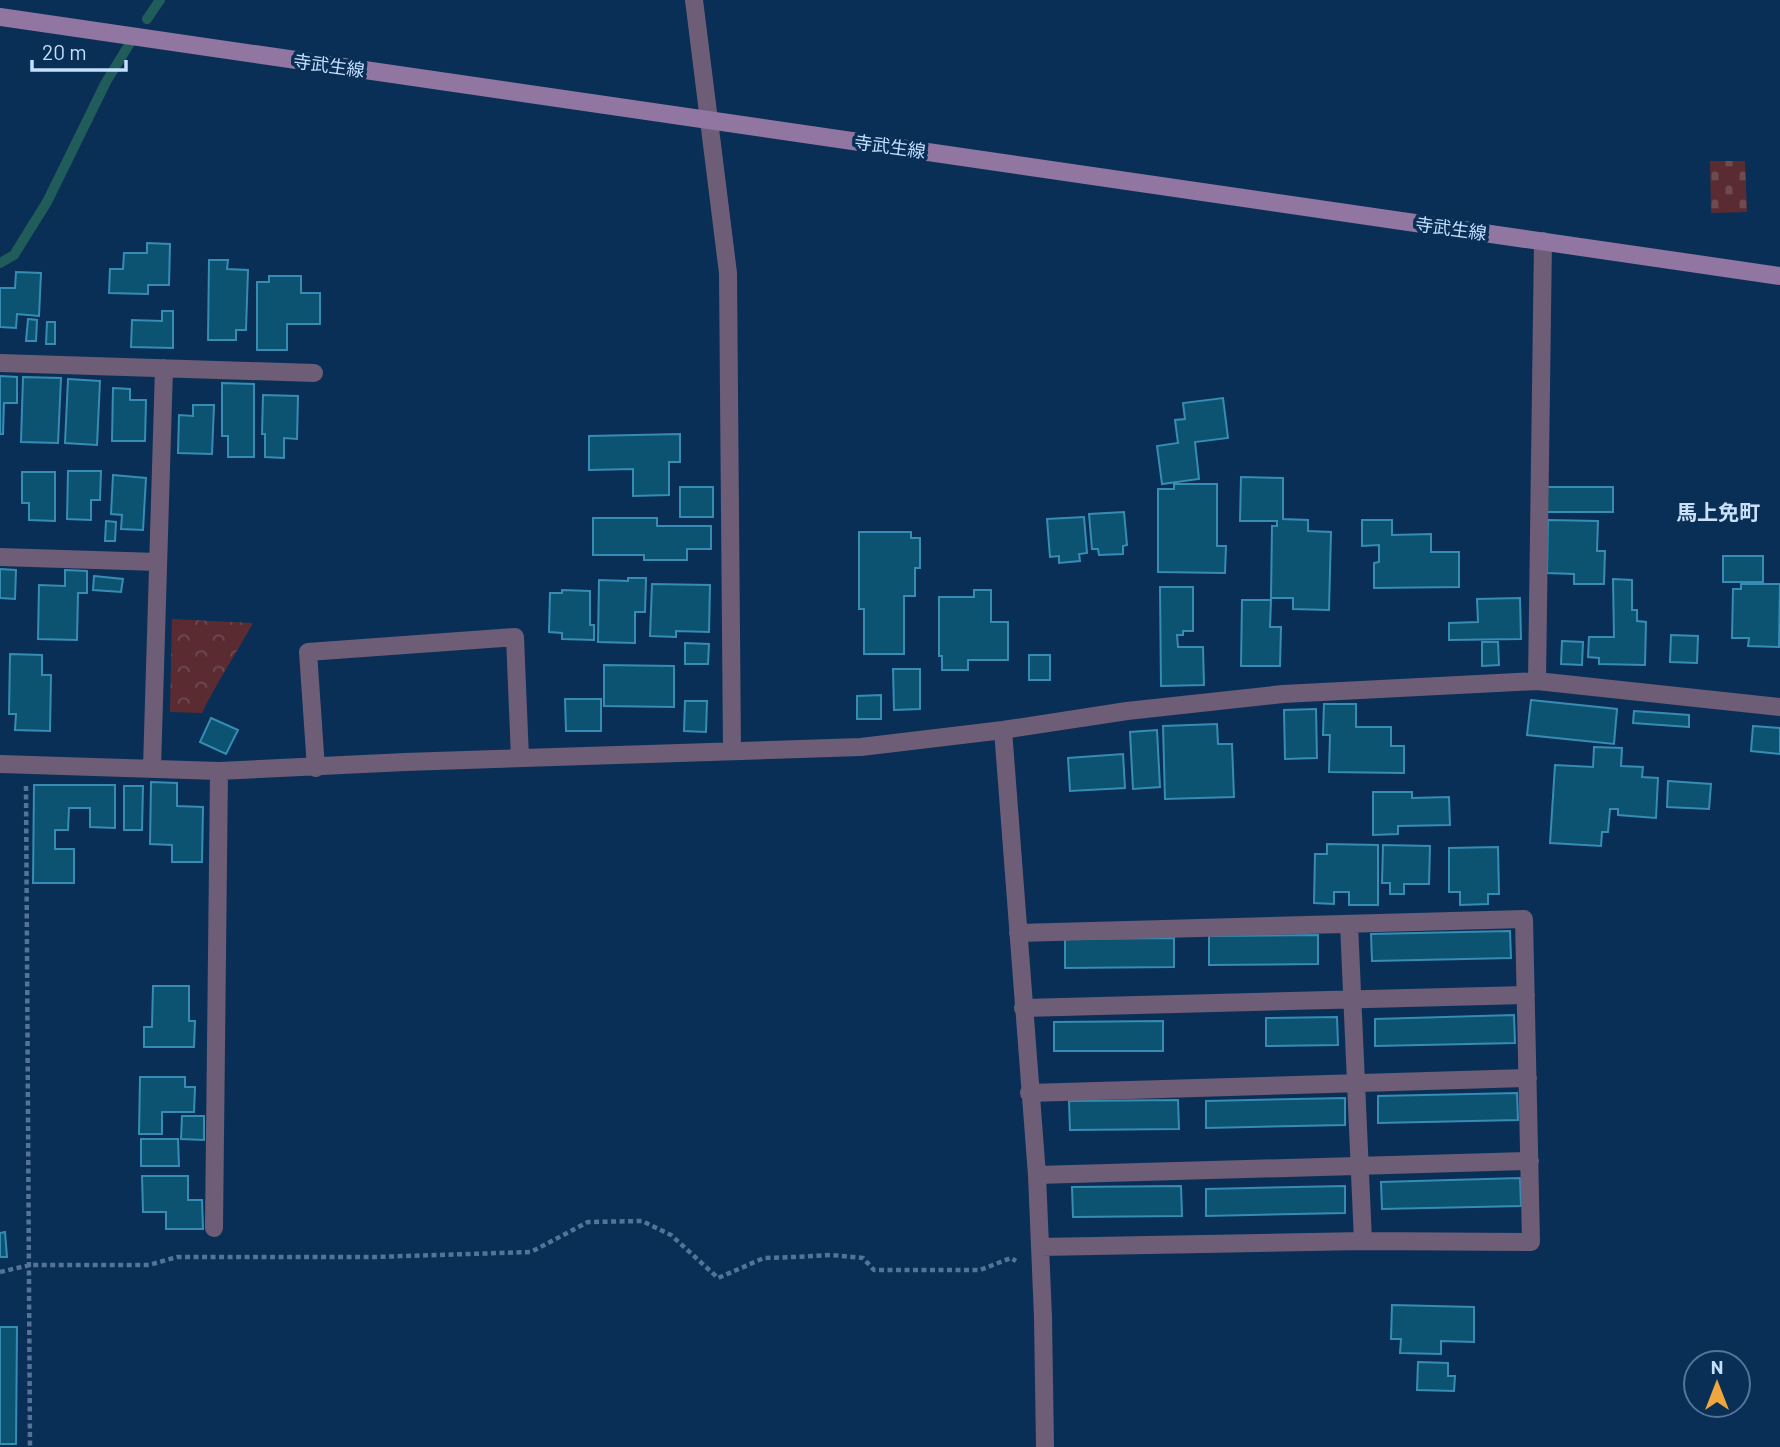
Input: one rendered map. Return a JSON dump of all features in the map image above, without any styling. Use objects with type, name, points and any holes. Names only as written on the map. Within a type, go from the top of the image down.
[{"type":"main road","name":"寺武生線","points":[[0,17],[1780,276]]},
{"type":"street","points":[[694,0],[728,273],[732,751]]},
{"type":"street","points":[[1537,681],[1543,241]]},
{"type":"street","points":[[0,363],[314,373]]},
{"type":"street","points":[[152,768],[164,368]]},
{"type":"street","points":[[0,557],[158,562]]},
{"type":"street","points":[[316,768],[308,652],[515,637],[520,758]]},
{"type":"street","points":[[0,764],[219,771],[861,747],[1003,730],[1128,711],[1283,694],[1537,681],[1780,707]]},
{"type":"street","points":[[1003,730],[1037,1175],[1045,1447]]},
{"type":"street","points":[[214,1228],[219,771]]},
{"type":"street","points":[[1018,933],[1524,919],[1531,1242],[1363,1241],[1040,1247]]},
{"type":"street","points":[[1349,924],[1363,1241]]},
{"type":"street","points":[[1023,1009],[1526,995]]},
{"type":"street","points":[[1029,1093],[1528,1078]]},
{"type":"street","points":[[1037,1175],[1530,1161]]},
{"type":"path","points":[[26,764],[30,1447]]},
{"type":"path","points":[[0,1272],[30,1265],[149,1265],[177,1257],[375,1257],[531,1252],[588,1222],[611,1221],[642,1221],[671,1236],[718,1278],[764,1258],[832,1255],[863,1258],[874,1270],[980,1270],[1011,1258],[1024,1265]]},
{"type":"green space","points":[[1710,161],[1745,161],[1747,212],[1711,213]]},
{"type":"green space","points":[[172,619],[253,623],[202,713],[170,712]]},
{"type":"building","points":[[147,243],[170,244],[169,285],[148,285],[148,294],[109,293],[110,269],[123,269],[124,253],[147,253]]},
{"type":"building","points":[[209,260],[228,260],[227,269],[248,270],[246,330],[236,330],[236,340],[208,340]]},
{"type":"building","points":[[16,272],[41,273],[39,316],[17,314],[16,328],[0,327],[0,288],[15,288]]},
{"type":"building","points":[[269,276],[301,276],[301,293],[320,293],[320,324],[287,324],[287,350],[257,350],[257,282],[269,282]]},
{"type":"building","points":[[162,311],[173,311],[173,348],[131,347],[132,320],[162,321]]},
{"type":"building","points":[[28,319],[37,320],[36,341],[26,341]]},
{"type":"building","points":[[47,322],[55,322],[55,344],[46,344]]},
{"type":"building","points":[[0,376],[17,377],[17,403],[4,403],[3,434],[0,434]]},
{"type":"building","points":[[23,377],[61,378],[58,443],[21,442]]},
{"type":"building","points":[[68,379],[100,381],[97,445],[65,443]]},
{"type":"building","points":[[222,383],[254,384],[254,457],[228,457],[228,436],[222,436]]},
{"type":"building","points":[[113,388],[130,389],[130,400],[146,400],[145,441],[112,441]]},
{"type":"building","points":[[263,395],[298,396],[297,439],[284,438],[284,458],[265,457],[265,434],[262,434]]},
{"type":"building","points":[[1223,398],[1228,438],[1195,442],[1199,479],[1162,484],[1157,446],[1178,443],[1175,420],[1185,419],[1183,403]]},
{"type":"building","points":[[193,405],[214,405],[212,454],[178,453],[179,415],[193,416]]},
{"type":"building","points":[[680,434],[680,462],[669,462],[669,495],[633,496],[633,469],[589,470],[589,436]]},
{"type":"building","points":[[68,471],[101,471],[100,500],[91,500],[91,520],[67,519]]},
{"type":"building","points":[[22,472],[55,472],[55,521],[29,520],[29,503],[22,503]]},
{"type":"building","points":[[113,475],[146,478],[143,530],[121,529],[122,515],[111,514]]},
{"type":"building","points":[[1241,477],[1283,478],[1283,519],[1308,520],[1308,531],[1331,532],[1329,610],[1293,609],[1293,598],[1271,598],[1272,526],[1277,526],[1277,521],[1240,521]]},
{"type":"building","points":[[1174,484],[1217,484],[1217,546],[1226,546],[1225,573],[1158,572],[1158,489],[1174,489]]},
{"type":"building","points":[[680,487],[713,487],[713,517],[680,517]]},
{"type":"building","points":[[1546,487],[1613,487],[1613,512],[1546,512]]},
{"type":"building","points":[[1124,512],[1127,545],[1123,546],[1123,554],[1099,555],[1098,549],[1092,549],[1089,514]]},
{"type":"building","points":[[1084,517],[1087,553],[1079,554],[1080,561],[1059,563],[1059,556],[1050,557],[1047,519]]},
{"type":"building","points":[[593,518],[657,518],[657,526],[711,526],[711,549],[687,549],[687,560],[644,560],[644,555],[593,555]]},
{"type":"building","points":[[1362,520],[1392,520],[1392,535],[1431,534],[1431,552],[1459,552],[1459,587],[1374,588],[1374,563],[1379,562],[1379,545],[1362,546]]},
{"type":"building","points":[[1548,520],[1598,521],[1597,551],[1605,551],[1604,584],[1574,584],[1574,574],[1547,573]]},
{"type":"building","points":[[106,521],[116,522],[115,541],[105,541]]},
{"type":"building","points":[[859,532],[911,532],[911,538],[920,538],[920,568],[915,568],[915,596],[904,596],[904,654],[864,654],[864,609],[859,609]]},
{"type":"building","points":[[1723,556],[1763,556],[1763,582],[1723,582]]},
{"type":"building","points":[[0,569],[16,570],[15,599],[0,598]]},
{"type":"building","points":[[65,570],[87,571],[87,593],[78,593],[77,640],[38,639],[39,585],[65,586]]},
{"type":"building","points":[[94,576],[123,579],[121,592],[93,590]]},
{"type":"building","points":[[628,578],[646,578],[645,612],[635,612],[635,643],[598,642],[599,580],[628,581]]},
{"type":"building","points":[[1613,579],[1632,580],[1632,610],[1637,610],[1637,621],[1646,622],[1645,665],[1599,664],[1599,658],[1588,657],[1589,637],[1614,637]]},
{"type":"building","points":[[652,584],[710,585],[709,632],[676,631],[676,637],[650,636]]},
{"type":"building","points":[[1741,584],[1780,584],[1779,647],[1748,646],[1749,638],[1732,638],[1733,589],[1741,589]]},
{"type":"building","points":[[1160,587],[1193,587],[1193,631],[1183,631],[1183,635],[1177,635],[1178,647],[1203,647],[1204,685],[1161,686]]},
{"type":"building","points":[[562,590],[590,591],[590,625],[594,625],[594,640],[562,639],[562,633],[549,632],[550,593],[562,593]]},
{"type":"building","points":[[974,590],[991,590],[991,622],[1008,622],[1008,660],[968,660],[968,670],[942,670],[942,656],[939,656],[939,597],[974,597]]},
{"type":"building","points":[[1520,598],[1521,639],[1449,640],[1449,623],[1478,622],[1477,599]]},
{"type":"building","points":[[1242,600],[1271,600],[1270,627],[1281,627],[1280,666],[1241,666]]},
{"type":"building","points":[[1671,635],[1698,636],[1697,663],[1670,662]]},
{"type":"building","points":[[1562,641],[1583,642],[1582,665],[1561,664]]},
{"type":"building","points":[[1482,642],[1498,642],[1499,665],[1482,666]]},
{"type":"building","points":[[685,643],[709,644],[708,664],[685,664]]},
{"type":"building","points":[[10,654],[42,655],[42,675],[51,675],[50,731],[15,730],[16,714],[9,714]]},
{"type":"building","points":[[1029,655],[1050,655],[1050,680],[1029,680]]},
{"type":"building","points":[[604,665],[674,666],[674,707],[604,706]]},
{"type":"building","points":[[893,669],[920,669],[920,709],[894,710]]},
{"type":"building","points":[[881,695],[881,719],[857,719],[857,696]]},
{"type":"building","points":[[565,699],[601,699],[601,731],[566,731]]},
{"type":"building","points":[[1531,700],[1617,709],[1614,744],[1527,735]]},
{"type":"building","points":[[685,701],[707,701],[706,732],[684,731]]},
{"type":"building","points":[[1324,704],[1356,704],[1356,727],[1391,727],[1391,746],[1404,746],[1404,773],[1329,772],[1330,735],[1323,735]]},
{"type":"building","points":[[1316,709],[1317,758],[1285,759],[1284,710]]},
{"type":"building","points":[[1634,711],[1689,715],[1689,727],[1633,723]]},
{"type":"building","points":[[211,718],[238,730],[226,754],[200,742]]},
{"type":"building","points":[[1217,724],[1218,744],[1232,744],[1234,797],[1165,799],[1163,726]]},
{"type":"building","points":[[1753,726],[1780,728],[1780,754],[1751,751]]},
{"type":"building","points":[[1157,730],[1160,787],[1133,789],[1130,732]]},
{"type":"building","points":[[1594,747],[1622,748],[1621,766],[1643,767],[1642,777],[1658,778],[1656,818],[1618,815],[1618,809],[1610,809],[1608,832],[1602,832],[1601,846],[1550,843],[1555,765],[1593,767]]},
{"type":"building","points":[[1123,754],[1125,788],[1070,791],[1068,758]]},
{"type":"building","points":[[1668,781],[1711,784],[1709,809],[1667,807]]},
{"type":"building","points":[[151,782],[177,783],[177,806],[203,807],[202,862],[172,862],[172,845],[150,844]]},
{"type":"building","points":[[34,785],[115,785],[115,828],[90,827],[90,808],[69,808],[68,830],[55,830],[55,849],[74,849],[74,883],[33,883]]},
{"type":"building","points":[[124,786],[143,786],[142,830],[124,830]]},
{"type":"building","points":[[1373,792],[1412,792],[1412,798],[1449,797],[1450,825],[1398,826],[1398,834],[1373,835]]},
{"type":"building","points":[[1327,844],[1378,845],[1378,905],[1349,905],[1349,892],[1334,892],[1334,904],[1314,903],[1315,854],[1327,854]]},
{"type":"building","points":[[1383,845],[1430,846],[1429,884],[1404,884],[1404,894],[1390,894],[1390,883],[1382,883]]},
{"type":"building","points":[[1498,847],[1499,894],[1488,894],[1488,904],[1460,905],[1460,892],[1449,892],[1449,848]]},
{"type":"building","points":[[1510,931],[1511,958],[1372,961],[1371,934]]},
{"type":"building","points":[[1318,935],[1318,964],[1209,965],[1209,936]]},
{"type":"building","points":[[1174,938],[1174,967],[1065,968],[1065,939]]},
{"type":"building","points":[[153,986],[189,986],[189,1021],[195,1021],[194,1047],[144,1047],[144,1027],[152,1027]]},
{"type":"building","points":[[1514,1015],[1515,1043],[1375,1046],[1375,1019]]},
{"type":"building","points":[[1337,1017],[1338,1045],[1266,1046],[1266,1018]]},
{"type":"building","points":[[1163,1021],[1163,1051],[1054,1051],[1054,1022]]},
{"type":"building","points":[[140,1077],[185,1077],[185,1087],[195,1087],[194,1112],[162,1112],[162,1134],[139,1134]]},
{"type":"building","points":[[1517,1093],[1518,1120],[1378,1123],[1378,1096]]},
{"type":"building","points":[[1345,1098],[1345,1125],[1206,1128],[1206,1101]]},
{"type":"building","points":[[1178,1100],[1179,1129],[1070,1130],[1069,1101]]},
{"type":"building","points":[[182,1116],[204,1116],[204,1140],[181,1139]]},
{"type":"building","points":[[141,1139],[178,1139],[179,1166],[141,1166]]},
{"type":"building","points":[[142,1176],[188,1176],[188,1200],[202,1200],[203,1229],[166,1229],[166,1212],[143,1212]]},
{"type":"building","points":[[1520,1178],[1521,1206],[1382,1209],[1381,1182]]},
{"type":"building","points":[[1181,1186],[1182,1216],[1073,1217],[1072,1187]]},
{"type":"building","points":[[1345,1186],[1345,1213],[1206,1216],[1206,1189]]},
{"type":"building","points":[[5,1232],[7,1257],[0,1257],[0,1233]]},
{"type":"building","points":[[1392,1305],[1474,1307],[1474,1342],[1441,1341],[1441,1354],[1400,1353],[1401,1339],[1391,1339]]},
{"type":"building","points":[[0,1327],[17,1327],[16,1444],[0,1444]]},
{"type":"building","points":[[1418,1362],[1448,1363],[1448,1376],[1455,1376],[1454,1391],[1417,1390]]},
{"type":"waterway","points":[[147,19],[160,0]]},
{"type":"waterway","points":[[0,263],[14,255],[47,202],[106,82],[130,43]]},
{"type":"district","name":"馬上免町","points":[[1718,511]]}]
